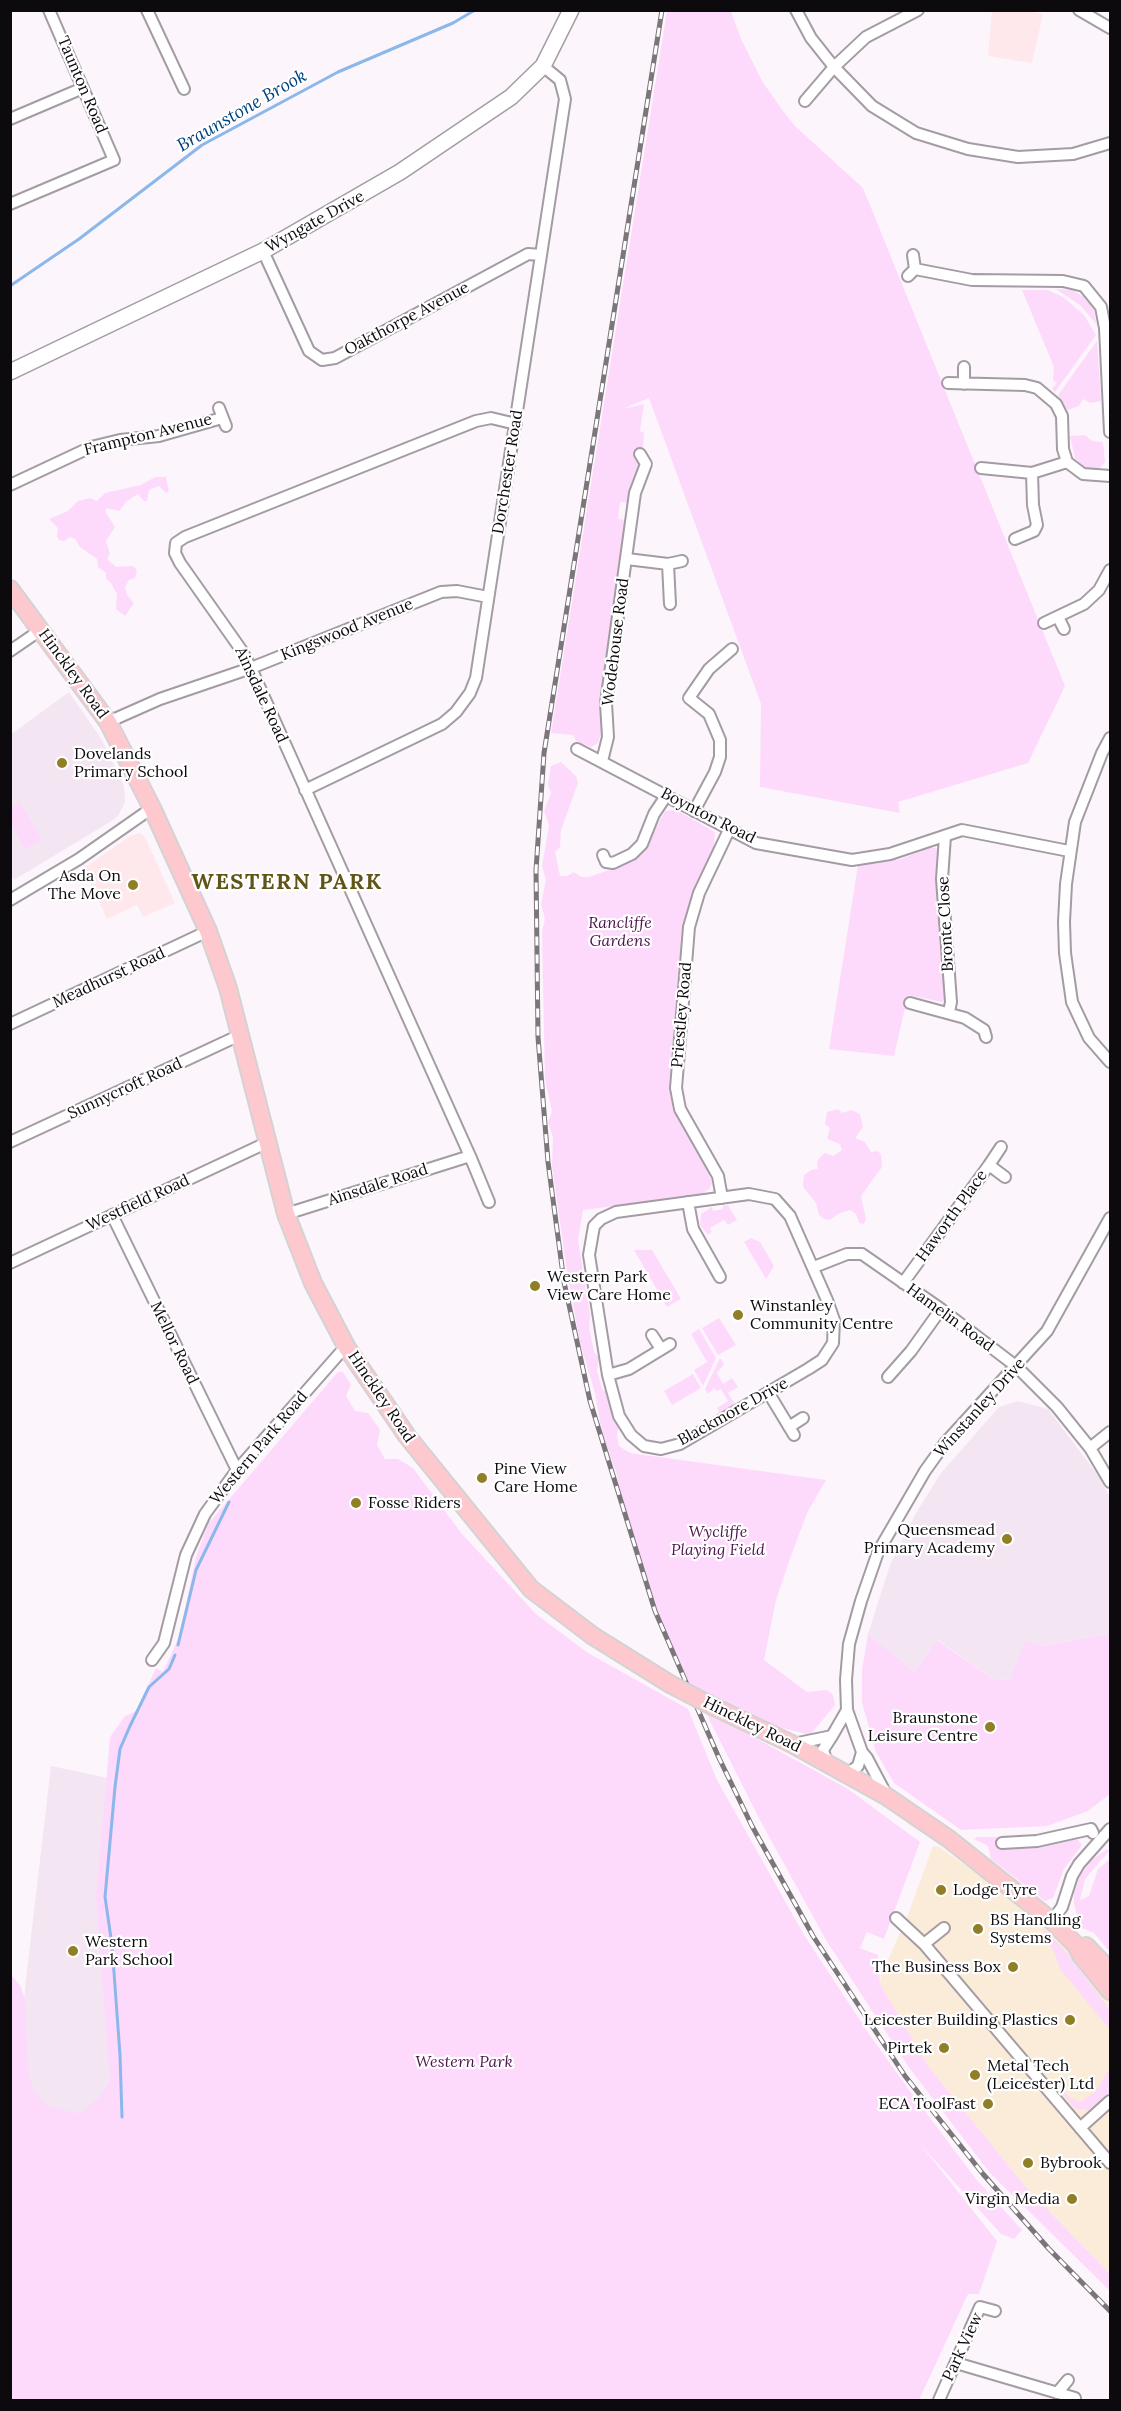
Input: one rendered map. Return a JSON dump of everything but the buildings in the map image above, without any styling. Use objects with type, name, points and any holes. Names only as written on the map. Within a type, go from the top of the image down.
[{"type":"main road","name":"Hinckley Road","points":[[10,589],[42,629],[108,722],[152,808],[219,959],[286,1214],[313,1283],[347,1348],[407,1436],[531,1589],[594,1636],[670,1684],[792,1744],[847,1774],[886,1796],[949,1839],[1052,1921],[1076,1945],[1081,1955],[1110,1991]]},
{"type":"main road","name":"Hinckley Road","points":[[1076,1945],[1087,1947],[1110,1971]]},
{"type":"street","name":"Taunton Road","points":[[10,204],[114,160],[49,10]]},
{"type":"street","points":[[147,10],[184,89]]},
{"type":"street","name":"Wyngate Drive","points":[[10,372],[263,251],[400,172],[511,97],[543,66],[571,10]]},
{"type":"street","points":[[796,10],[811,38],[834,67],[872,106],[916,133],[968,149],[1018,157],[1054,157],[1110,143]]},
{"type":"street","points":[[805,100],[834,67],[866,37],[918,10]]},
{"type":"street","points":[[1079,10],[1110,28]]},
{"type":"street","name":"Dorchester Road","points":[[305,790],[427,732],[456,712],[470,693],[476,678],[566,99],[560,81],[543,66]]},
{"type":"street","points":[[10,118],[83,88]]},
{"type":"street","name":"Oakthorpe Avenue","points":[[263,251],[309,351],[322,360],[335,358],[528,254],[541,255]]},
{"type":"street","points":[[912,255],[911,272],[972,280],[1072,282],[1084,286],[1101,307],[1108,328],[1110,432]]},
{"type":"street","points":[[964,367],[964,384]]},
{"type":"street","points":[[948,382],[1025,385],[1048,394],[1062,416],[1063,449],[1067,462],[1083,474],[1110,476]]},
{"type":"street","name":"Frampton Avenue","points":[[10,485],[91,447],[120,440],[159,436],[222,417]]},
{"type":"street","name":"Ainsdale Road","points":[[489,1202],[251,668],[242,651],[180,562],[175,548],[179,540],[476,421],[491,418],[516,424]]},
{"type":"street","name":"Wodehouse Road","points":[[602,760],[608,737],[606,704],[635,493],[648,461]]},
{"type":"street","points":[[981,468],[1032,473],[1067,462]]},
{"type":"street","points":[[1015,539],[1034,531],[1037,525],[1033,505],[1032,473]]},
{"type":"street","name":"Wodehouse Road","points":[[627,559],[668,564],[682,561]]},
{"type":"street","points":[[668,564],[670,604]]},
{"type":"street","points":[[1044,622],[1058,617],[1092,597],[1110,570]]},
{"type":"street","name":"Kingswood Avenue","points":[[108,722],[160,699],[251,668],[447,590],[488,597]]},
{"type":"street","points":[[1058,617],[1064,629]]},
{"type":"street","points":[[10,651],[42,629]]},
{"type":"street","points":[[694,811],[715,772],[720,757],[720,740],[709,714],[683,696],[725,650]]},
{"type":"street","points":[[1110,738],[1075,822],[1064,922],[1065,953],[1072,1002],[1089,1038],[1110,1062]]},
{"type":"street","name":"Boynton Road","points":[[577,749],[602,760],[756,843],[852,860],[890,854],[962,830],[1070,851]]},
{"type":"street","points":[[603,863],[613,864],[620,861],[642,844],[654,814],[666,796]]},
{"type":"street","points":[[10,900],[79,860],[152,808]]},
{"type":"street","name":"Priestley Road","points":[[722,1198],[718,1176],[680,1109],[676,1088],[689,927],[699,893],[729,830]]},
{"type":"street","name":"Bronte Close","points":[[945,836],[942,879],[950,992],[949,1012]]},
{"type":"street","name":"Meadhurst Road","points":[[10,1024],[208,931]]},
{"type":"street","points":[[910,1003],[949,1012],[984,1030],[986,1037]]},
{"type":"street","name":"Sunnycroft Road","points":[[10,1142],[240,1035]]},
{"type":"street","name":"Westfield Road","points":[[10,1263],[266,1143]]},
{"type":"street","points":[[989,1165],[1001,1147]]},
{"type":"street","name":"Ainsdale Road","points":[[286,1214],[470,1156]]},
{"type":"street","name":"Haworth Place","points":[[903,1283],[989,1165],[1005,1177]]},
{"type":"street","name":"Blackmore Drive","points":[[757,1194],[775,1199],[790,1216],[814,1267],[834,1320],[833,1343],[822,1360],[680,1444],[661,1449],[644,1446],[631,1435],[619,1416],[608,1375],[589,1255],[594,1226],[601,1219],[616,1212],[688,1202],[757,1194]]},
{"type":"street","points":[[688,1202],[693,1229],[720,1277]]},
{"type":"street","name":"Mellor Road","points":[[112,1215],[237,1470]]},
{"type":"street","name":"Winstanley Drive","points":[[886,1796],[862,1752],[847,1710],[846,1680],[849,1644],[878,1552],[925,1471],[945,1443],[1017,1367],[1047,1331],[1110,1218]]},
{"type":"street","name":"Hamelin Road","points":[[814,1267],[847,1254],[862,1254],[941,1309],[1017,1367],[1057,1407],[1090,1448],[1110,1482]]},
{"type":"street","points":[[888,1377],[911,1351],[941,1309]]},
{"type":"street","points":[[608,1375],[629,1369],[666,1347],[652,1335]]},
{"type":"street","name":"Western Park Road","points":[[152,1660],[164,1643],[186,1555],[205,1514],[237,1470],[339,1354],[347,1348]]},
{"type":"street","points":[[768,1392],[791,1431],[803,1418]]},
{"type":"street","points":[[1090,1448],[1110,1432]]},
{"type":"street","points":[[827,1763],[823,1750],[847,1710]]},
{"type":"street","points":[[792,1744],[832,1736]]},
{"type":"street","points":[[847,1774],[858,1766],[862,1752]]},
{"type":"street","points":[[1002,1843],[1037,1841],[1091,1829],[1093,1833]]},
{"type":"street","points":[[1052,1921],[1062,1907],[1072,1876],[1079,1864],[1110,1830]]},
{"type":"street","points":[[896,1918],[924,1944],[1110,2163]]},
{"type":"street","points":[[924,1944],[944,1928]]},
{"type":"street","points":[[1080,2128],[1110,2101]]},
{"type":"street","name":"Park View","points":[[939,2400],[980,2307],[995,2311]]},
{"type":"street","points":[[956,2363],[1075,2398]]},
{"type":"street","points":[[1057,2393],[1068,2380]]},
{"type":"shaded area","points":[[992,10],[1043,14],[1032,63],[988,56]]},
{"type":"shaded area","name":"Dovelands Primary School","points":[[69,692],[102,740],[124,786],[125,802],[118,816],[110,822],[14,880],[10,873],[10,735]]},
{"type":"shaded area","points":[[140,833],[145,837],[175,903],[143,917],[137,905],[107,919],[84,868],[130,836]]},
{"type":"shaded area","name":"Queensmead Primary Academy","points":[[1018,1401],[1048,1409],[1100,1478],[1110,1498],[1110,1634],[1040,1646],[1010,1680],[992,1679],[938,1640],[915,1672],[868,1634],[890,1565],[916,1513],[941,1473],[999,1407]]},
{"type":"shaded area","name":"Western Park School","points":[[51,1766],[113,1779],[128,2116],[11,2138],[26,1979]]},
{"type":"shaded area","points":[[933,1846],[939,1847],[1008,1895],[1064,1946],[1110,2001],[1110,2274],[1025,2186],[929,2067],[880,1984],[881,1976],[909,1912]]},
{"type":"green space","points":[[667,11],[731,11],[741,39],[762,81],[783,111],[795,126],[863,188],[1065,686],[1028,763],[898,802],[900,813],[760,787],[761,704],[649,398],[623,409],[644,404],[640,431],[644,433],[643,448],[636,452],[639,465],[633,479],[630,503],[620,502],[618,519],[626,520],[601,700],[604,734],[601,734],[598,743],[591,747],[576,741],[573,735],[551,733]]},
{"type":"green space","points":[[1056,289],[1072,290],[1084,297],[1093,308],[1097,325],[1081,306]]},
{"type":"green space","points":[[1022,290],[1048,290],[1063,297],[1084,315],[1096,335],[1055,392],[1052,389],[1057,383],[1053,380],[1054,367]]},
{"type":"green space","points":[[1097,341],[1101,401],[1090,403],[1083,399],[1079,406],[1068,410],[1058,395]]},
{"type":"green space","points":[[1085,435],[1092,441],[1103,442],[1105,462],[1098,470],[1086,468],[1075,458],[1070,436]]},
{"type":"green space","points":[[155,477],[166,477],[169,492],[166,493],[159,486],[149,490],[147,501],[144,501],[138,494],[127,501],[119,511],[107,508],[105,511],[115,527],[106,541],[110,554],[107,559],[116,567],[133,566],[137,570],[135,578],[129,580],[125,587],[127,595],[134,603],[125,616],[116,609],[117,594],[106,579],[106,573],[98,567],[97,559],[80,547],[75,539],[70,537],[64,541],[59,540],[58,528],[49,519],[68,511],[78,501],[90,498],[97,501],[105,493],[141,485]]},
{"type":"green space","points":[[561,762],[576,776],[578,783],[561,830],[560,847],[555,852],[560,876],[567,876],[574,872],[581,877],[589,877],[623,865],[651,837],[665,811],[676,810],[715,832],[713,851],[690,902],[682,928],[669,1087],[673,1110],[703,1161],[712,1183],[709,1189],[701,1195],[583,1210],[578,1240],[590,1315],[589,1327],[594,1352],[599,1358],[597,1370],[602,1389],[610,1394],[619,1426],[617,1434],[619,1446],[630,1453],[826,1480],[808,1511],[793,1550],[776,1600],[764,1660],[807,1692],[827,1690],[833,1695],[835,1705],[810,1735],[778,1727],[771,1729],[690,1685],[665,1632],[641,1564],[630,1522],[619,1501],[617,1475],[602,1433],[595,1393],[580,1343],[566,1265],[552,1166],[553,1138],[548,1122],[552,1111],[545,1080],[542,931],[545,919],[541,904],[546,880],[542,866],[549,825],[544,811],[551,793],[548,785],[551,766]]},
{"type":"green space","points":[[20,802],[42,840],[25,849],[11,824],[11,807]]},
{"type":"green space","points":[[929,848],[936,848],[938,851],[937,878],[944,1000],[942,1002],[908,995],[894,1056],[829,1049],[858,865],[901,859]]},
{"type":"green space","points":[[838,1109],[842,1113],[852,1110],[860,1114],[863,1127],[855,1138],[865,1142],[871,1152],[878,1151],[881,1155],[882,1167],[861,1196],[866,1219],[864,1224],[859,1223],[856,1214],[850,1210],[830,1220],[824,1219],[819,1215],[816,1203],[803,1187],[804,1175],[811,1170],[818,1169],[817,1162],[820,1157],[825,1153],[833,1156],[842,1150],[840,1144],[827,1139],[830,1128],[825,1124],[827,1112]]},
{"type":"green space","points":[[728,1205],[737,1220],[728,1225],[724,1220],[710,1228],[712,1232],[708,1235],[700,1225],[701,1214],[712,1207],[713,1211],[723,1209],[723,1206]]},
{"type":"green space","points":[[751,1238],[760,1242],[774,1266],[766,1279],[744,1242]]},
{"type":"green space","points":[[634,1250],[652,1250],[681,1299],[667,1307]]},
{"type":"green space","points":[[719,1318],[736,1345],[718,1355],[702,1328]]},
{"type":"green space","points":[[699,1329],[716,1358],[703,1386],[694,1370],[707,1362],[691,1334]]},
{"type":"green space","points":[[720,1358],[724,1364],[717,1373],[723,1384],[732,1378],[738,1387],[728,1393],[735,1404],[719,1413],[717,1408],[728,1401],[721,1389],[716,1391],[714,1388],[708,1394],[705,1389]]},
{"type":"green space","name":"Western Park","points":[[342,1371],[351,1384],[346,1396],[355,1411],[368,1413],[380,1430],[377,1445],[385,1459],[398,1459],[413,1468],[462,1534],[536,1614],[588,1653],[688,1709],[717,1780],[804,1935],[871,2037],[912,2094],[976,2179],[1022,2230],[1014,2239],[1001,2234],[921,2145],[997,2241],[979,2294],[968,2294],[919,2400],[11,2400],[11,1975],[20,1985],[25,1999],[28,2071],[33,2090],[47,2106],[81,2114],[99,2097],[110,2082],[96,1897],[110,1737],[125,1716],[136,1711],[156,1668],[163,1672],[179,1637],[196,1557],[208,1524],[337,1373]]},
{"type":"green space","points":[[693,1374],[701,1388],[672,1405],[664,1391]]},
{"type":"green space","name":"Braunstone Leisure Centre","points":[[868,1634],[915,1672],[937,1640],[992,1679],[1010,1680],[1025,1641],[1041,1646],[1110,1634],[1110,1794],[1088,1811],[1047,1826],[961,1830],[894,1783],[876,1752],[862,1703],[862,1670]]},
{"type":"green space","points":[[707,1715],[750,1735],[848,1789],[920,1842],[884,1939],[867,1932],[860,1948],[878,1955],[880,1984],[929,2067],[1025,2186],[1110,2274],[1110,2291],[990,2173],[910,2069],[826,1940],[761,1822]]},
{"type":"green space","points":[[997,1837],[998,1849],[1039,1846],[1071,1839],[1078,1840],[1082,1845],[1064,1869],[1053,1898],[1045,1901],[991,1859],[988,1846],[974,1839]]},
{"type":"green space","points":[[1107,1849],[1109,1851],[1085,1879],[1080,1900],[1089,1896],[1098,1869],[1110,1859],[1110,1952],[1094,1933],[1080,1927],[1074,1904],[1074,1894],[1080,1875],[1092,1860]]},
{"type":"green space","points":[[1043,1928],[1067,1953],[1110,2010],[1110,2030],[1060,1969],[1055,1954],[1043,1934]]},
{"type":"green space","points":[[1110,2068],[1110,2092],[1091,2110],[1075,2109],[1053,2082],[1053,2078],[1070,2098],[1080,2102],[1095,2092]]},
{"type":"waterway","name":"Braunstone Brook","points":[[10,286],[79,239],[202,145],[338,72],[453,23],[475,10]]},
{"type":"waterway","points":[[178,1645],[196,1570],[229,1502]]},
{"type":"waterway","points":[[122,2117],[112,1945],[105,1897],[115,1787],[120,1749],[130,1726],[149,1687],[169,1669],[175,1655]]},
{"type":"railway","points":[[662,10],[544,753],[536,870],[538,1037],[548,1162],[564,1282],[590,1401],[655,1611],[719,1758],[752,1826],[813,1936],[905,2076],[983,2174],[1049,2249],[1110,2311]]},
{"type":"place","name":"Dovelands Primary School","points":[[62,763]]},
{"type":"place","name":"Asda On The Move","points":[[133,885]]},
{"type":"place","name":"Western Park View Care Home","points":[[535,1286]]},
{"type":"place","name":"Winstanley Community Centre","points":[[738,1315]]},
{"type":"place","name":"Pine View Care Home","points":[[482,1478]]},
{"type":"place","name":"Fosse Riders","points":[[356,1503]]},
{"type":"place","name":"Queensmead Primary Academy","points":[[1007,1539]]},
{"type":"place","name":"Braunstone Leisure Centre","points":[[990,1727]]},
{"type":"place","name":"Lodge Tyre","points":[[941,1890]]},
{"type":"place","name":"BS Handling Systems","points":[[978,1929]]},
{"type":"place","name":"Western Park School","points":[[73,1951]]},
{"type":"place","name":"The Business Box","points":[[1013,1967]]},
{"type":"place","name":"Leicester Building Plastics","points":[[1070,2020]]},
{"type":"place","name":"Pirtek","points":[[944,2048]]},
{"type":"place","name":"Metal Tech (Leicester) Ltd","points":[[975,2075]]},
{"type":"place","name":"ECA ToolFast","points":[[988,2104]]},
{"type":"place","name":"Bybrook","points":[[1028,2163]]},
{"type":"place","name":"Virgin Media","points":[[1072,2199]]},
{"type":"district","name":"WESTERN PARK","points":[[287,883]]},
{"type":"park label","name":"Rancliffe Gardens","points":[[620,932]]},
{"type":"park label","name":"Wycliffe Playing Field","points":[[718,1541]]}]
